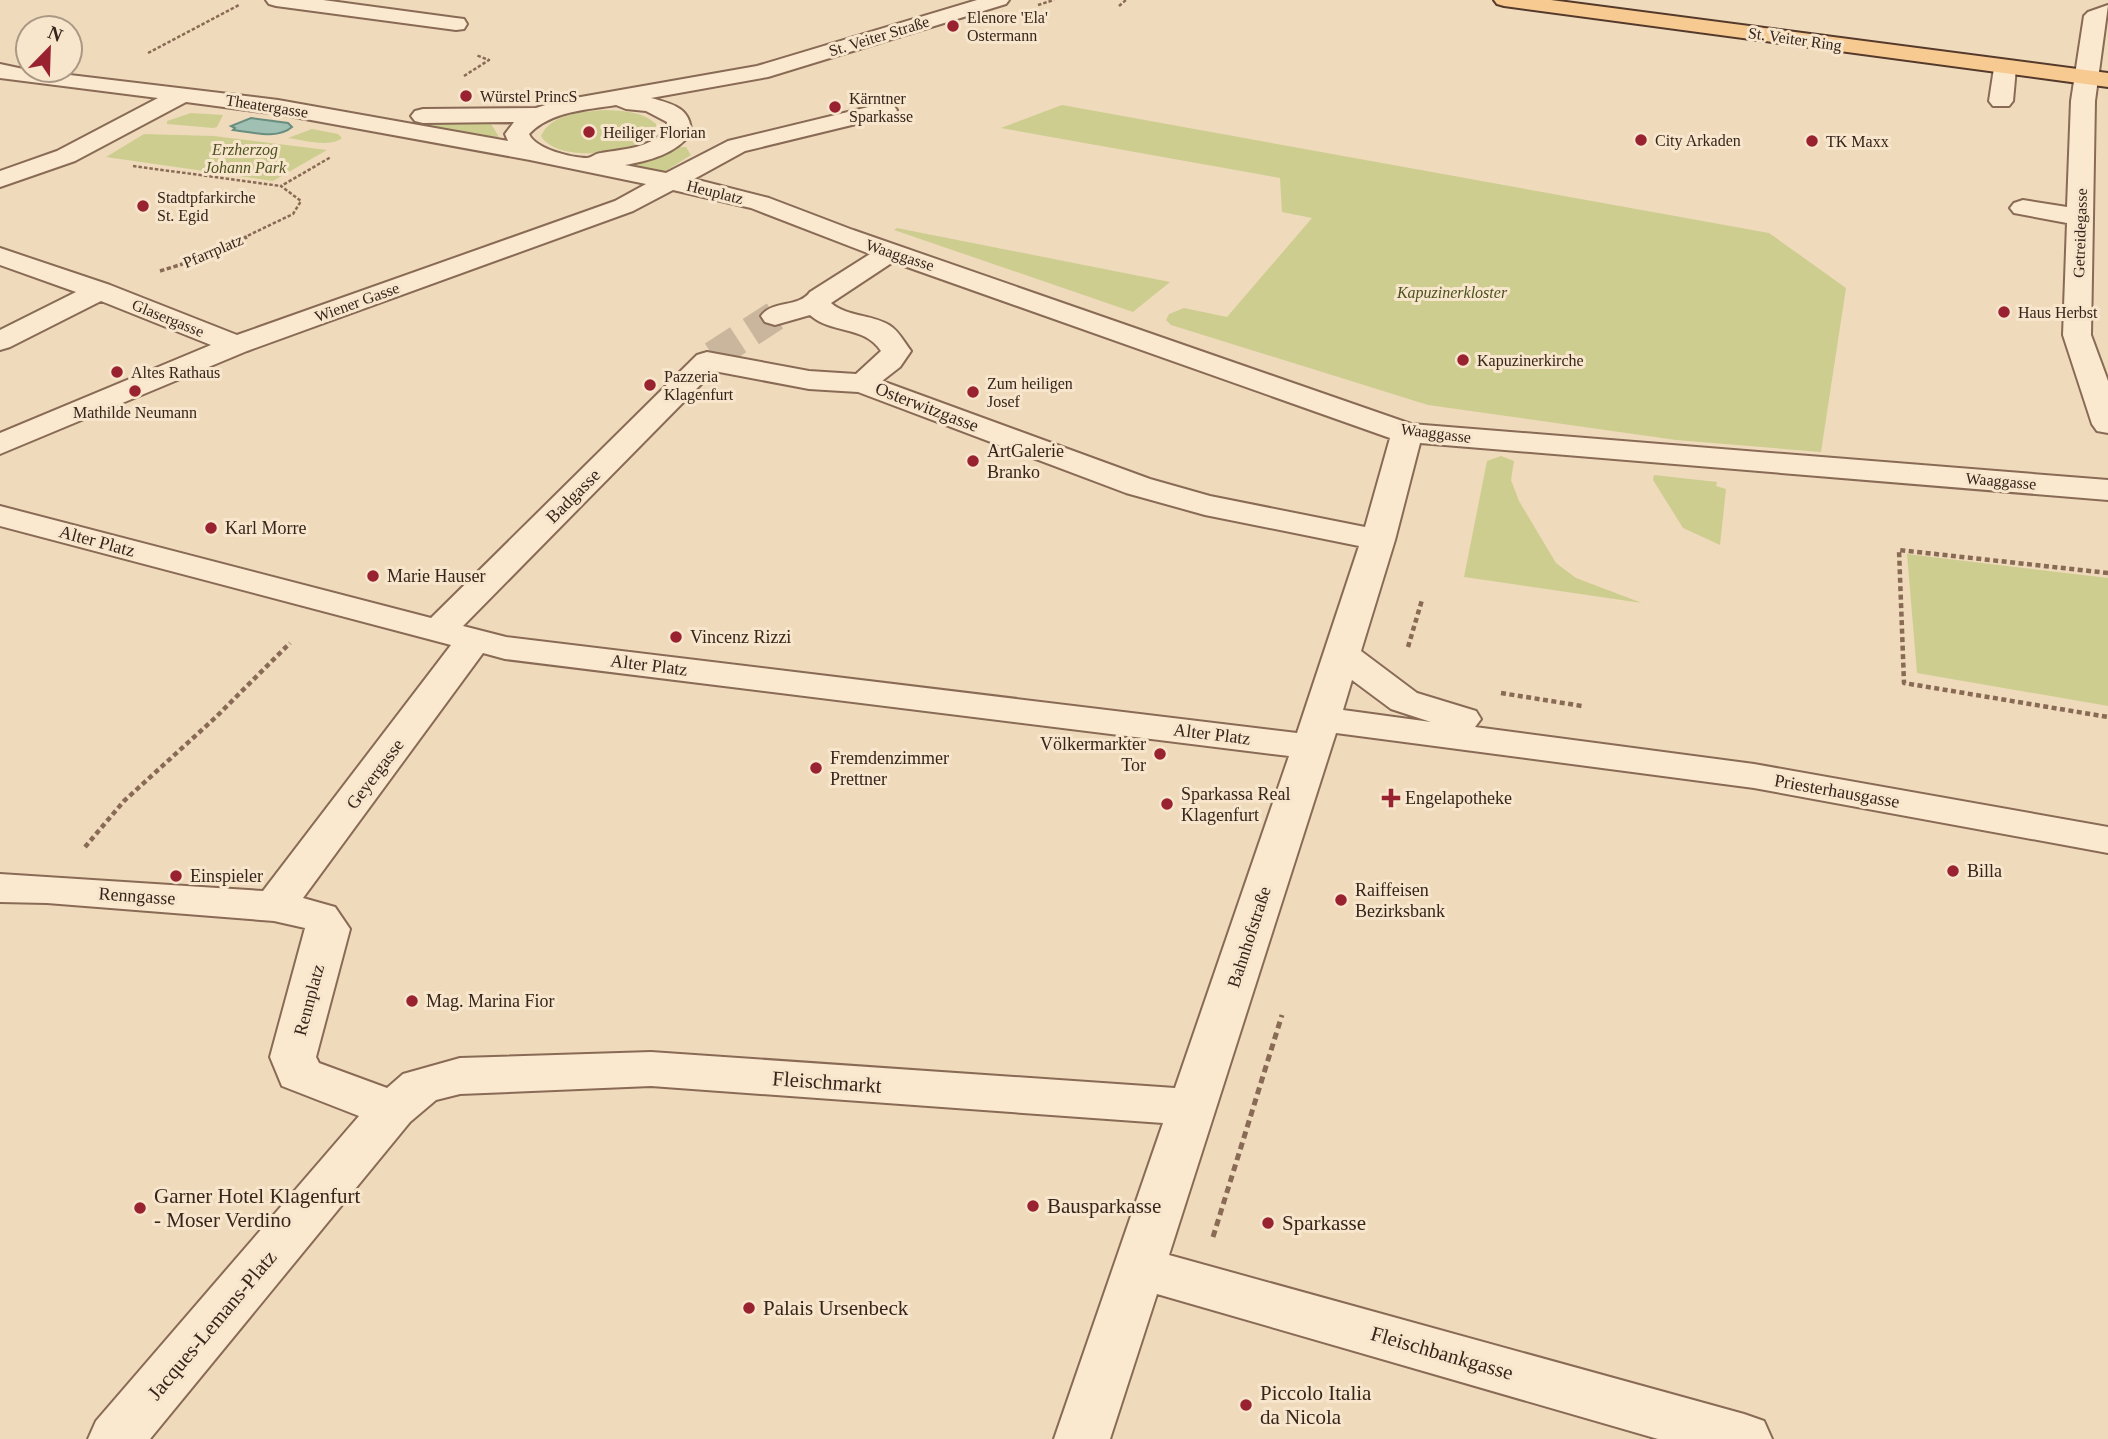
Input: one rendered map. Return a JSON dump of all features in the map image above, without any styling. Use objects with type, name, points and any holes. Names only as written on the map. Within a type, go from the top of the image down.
[{"type":"main road","name":"St. Veiter Ring","points":[[1504,0],[2101,81]]},
{"type":"street","points":[[276,0],[456,24]]},
{"type":"street","points":[[385,13],[411,0]]},
{"type":"street","name":"St. Veiter Straße","points":[[760,72],[999,0]]},
{"type":"street","name":"Getreidegasse","points":[[2108,11],[2095,16],[2101,81],[2080,217],[2077,335],[2096,354],[2108,424]]},
{"type":"street","points":[[2001,101],[2005,68]]},
{"type":"street","name":"Theatergasse","points":[[0,71],[278,107],[532,153]]},
{"type":"street","name":"Heuplatz","points":[[278,107],[402,117],[539,115],[570,106],[760,72]]},
{"type":"street","name":"Heuplatz","points":[[564,160],[612,160],[663,145],[713,93],[760,72]]},
{"type":"street","points":[[0,179],[66,156],[184,94]]},
{"type":"street","name":"Heuplatz","points":[[606,101],[653,106],[670,112],[679,126],[731,181],[760,203]]},
{"type":"street","name":"Wiener Gasse","points":[[0,443],[237,345],[624,206],[712,158],[754,141],[885,110]]},
{"type":"street","points":[[532,153],[520,144],[517,134],[524,124],[539,115]]},
{"type":"street","name":"Heuplatz","points":[[532,153],[673,181],[760,203]]},
{"type":"street","name":"Waaggasse","points":[[760,203],[891,252],[1407,433],[2108,490]]},
{"type":"street","points":[[2023,208],[2080,217]]},
{"type":"street","points":[[775,316],[816,304],[820,298],[891,252]]},
{"type":"street","points":[[0,256],[100,291]]},
{"type":"street","points":[[0,341],[100,291]]},
{"type":"street","name":"Glasergasse","points":[[100,291],[237,345]]},
{"type":"street","name":"Osterwitzgasse","points":[[816,304],[821,311],[831,316],[874,328],[889,336],[896,351],[892,360],[869,376],[864,383],[877,390],[1138,486],[1205,505],[1378,540]]},
{"type":"street","name":"Badgasse","points":[[456,635],[710,359],[809,380],[864,383]]},
{"type":"street","name":"Bahnhofstraße","points":[[1082,1439],[1342,654],[1378,540],[1407,433]]},
{"type":"street","name":"Alter Platz","points":[[0,516],[505,648],[1316,733]]},
{"type":"street","name":"Geyergasse","points":[[274,906],[456,635]]},
{"type":"street","name":"Priesterhausgasse","points":[[1342,654],[1404,701],[1564,751]]},
{"type":"street","name":"Priesterhausgasse","points":[[1316,733],[1564,751],[1754,776],[2108,840]]},
{"type":"street","name":"Renngasse","points":[[0,888],[274,906]]},
{"type":"street","name":"Rennplatz","points":[[274,906],[320,917],[328,929],[293,1057],[299,1074],[393,1109]]},
{"type":"street","name":"Fleischmarkt","points":[[460,1076],[651,1069],[1194,1107]]},
{"type":"street","name":"Jacques-Lemans-Platz","points":[[116,1439],[393,1109],[420,1087],[460,1076]]},
{"type":"street","name":"Fleischbankgasse","points":[[1140,1268],[1744,1439]]},
{"type":"path","points":[[91,82],[249,0]]},
{"type":"path","points":[[1119,6],[1126,0]]},
{"type":"path","points":[[66,156],[281,186],[383,127]]},
{"type":"path","name":"Pfarrplatz","points":[[100,291],[205,257],[293,214],[301,201],[281,186]]},
{"type":"path","points":[[2108,573],[1899,550],[1904,684],[2108,717]]},
{"type":"path","points":[[81,851],[124,801],[216,717],[290,643]]},
{"type":"green space","name":"Kapuzinerkloster","points":[[1062,105],[1769,233],[1846,288],[1821,452],[1676,440],[1428,405],[1171,325],[1166,320],[1169,314],[1184,308],[1227,317],[1312,218],[1282,212],[1280,178],[1001,128]]},
{"type":"green space","points":[[605,110],[645,116],[656,124],[656,130],[647,139],[633,145],[598,153],[563,150],[550,145],[541,136],[546,128],[560,118]]},
{"type":"green space","points":[[191,113],[223,115],[217,127],[213,128],[167,124],[167,121]]},
{"type":"green space","points":[[490,122],[499,137],[406,123]]},
{"type":"green space","points":[[312,129],[338,134],[342,138],[324,143],[288,138]]},
{"type":"green space","name":"Erzherzog Johann Park","points":[[144,134],[214,136],[327,150],[273,181],[106,157]]},
{"type":"green space","points":[[686,147],[691,155],[664,172],[633,166]]},
{"type":"green space","points":[[897,228],[1170,282],[1133,312],[894,230]]},
{"type":"green space","points":[[1501,456],[1514,461],[1511,480],[1519,501],[1556,563],[1576,578],[1642,603],[1464,577],[1487,461]]},
{"type":"green space","points":[[1654,475],[1717,482],[1716,486],[1726,489],[1720,545],[1683,528],[1653,480]]},
{"type":"green space","points":[[1907,554],[2108,578],[2108,706],[1917,673]]},
{"type":"shaded area","points":[[251,118],[288,123],[292,127],[272,134],[233,130],[235,128],[231,126]]},
{"type":"tunnel","points":[[713,356],[775,316]]},
{"type":"place","name":"Elenore 'Ela' Ostermann","points":[[953,26]]},
{"type":"place","name":"Würstel PrincS","points":[[466,96]]},
{"type":"place","name":"Kärntner Sparkasse","points":[[835,107]]},
{"type":"place","name":"Heiliger Florian","points":[[589,132]]},
{"type":"place","name":"City Arkaden","points":[[1641,140]]},
{"type":"place","name":"TK Maxx","points":[[1812,141]]},
{"type":"place","name":"Stadtpfarkirche St. Egid","points":[[143,206]]},
{"type":"place","name":"Haus Herbst","points":[[2004,312]]},
{"type":"place","name":"Kapuzinerkirche","points":[[1463,360]]},
{"type":"place","name":"Altes Rathaus","points":[[117,372]]},
{"type":"place","name":"Pazzeria Klagenfurt","points":[[650,385]]},
{"type":"place","name":"Mathilde Neumann","points":[[135,391]]},
{"type":"place","name":"Zum heiligen Josef","points":[[973,392]]},
{"type":"place","name":"ArtGalerie Branko","points":[[973,461]]},
{"type":"place","name":"Karl Morre","points":[[211,528]]},
{"type":"place","name":"Marie Hauser","points":[[373,576]]},
{"type":"place","name":"Vincenz Rizzi","points":[[676,637]]},
{"type":"place","name":"Völkermarkter Tor","points":[[1160,754]]},
{"type":"place","name":"Fremdenzimmer Prettner","points":[[816,768]]},
{"type":"place","name":"Engelapotheke","points":[[1391,798]]},
{"type":"place","name":"Sparkassa Real Klagenfurt","points":[[1167,804]]},
{"type":"place","name":"Billa","points":[[1953,871]]},
{"type":"place","name":"Einspieler","points":[[176,876]]},
{"type":"place","name":"Raiffeisen Bezirksbank","points":[[1341,900]]},
{"type":"place","name":"Mag. Marina Fior","points":[[412,1001]]},
{"type":"place","name":"Bausparkasse","points":[[1033,1206]]},
{"type":"place","name":"Garner Hotel Klagenfurt - Moser Verdino","points":[[140,1208]]},
{"type":"place","name":"Sparkasse","points":[[1268,1223]]},
{"type":"place","name":"Palais Ursenbeck","points":[[749,1308]]},
{"type":"place","name":"Piccolo Italia da Nicola","points":[[1246,1405]]}]
